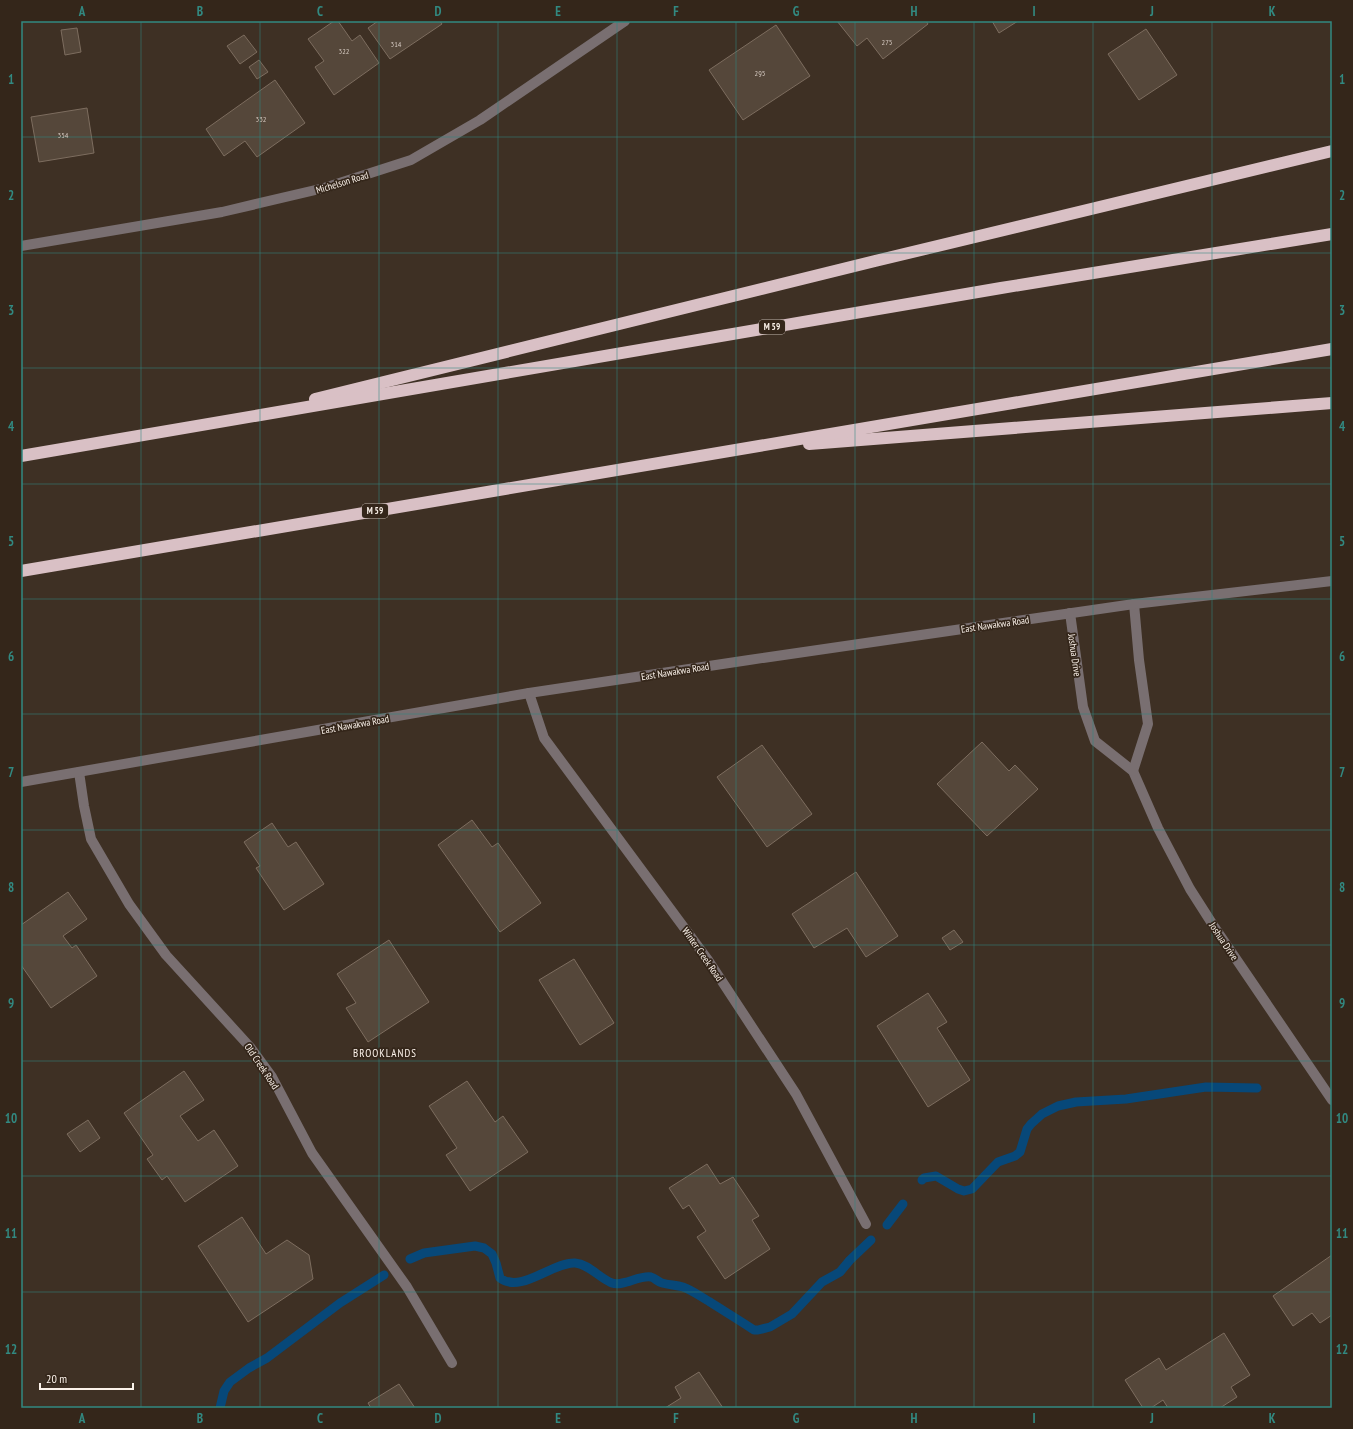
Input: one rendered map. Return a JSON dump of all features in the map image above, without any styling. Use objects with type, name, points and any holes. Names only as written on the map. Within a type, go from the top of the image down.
[{"type":"highway","points":[[212,424],[875,261],[1332,151]]},
{"type":"highway","name":"M 59","points":[[21,456],[1001,288],[1332,234]]},
{"type":"highway","name":"M 59","points":[[21,571],[1332,349]]},
{"type":"highway","points":[[730,450],[1332,403]]},
{"type":"street","name":"Michelson Road","points":[[21,246],[222,212],[324,188],[411,160],[480,120],[625,21]]},
{"type":"street","name":"East Nawakwa Road","points":[[21,782],[529,693],[1134,604],[1332,581]]},
{"type":"street","points":[[1133,771],[1148,724],[1139,660],[1134,604]]},
{"type":"street","name":"Joshua Drive","points":[[1070,613],[1083,707],[1095,741],[1133,771],[1158,828],[1190,888],[1213,926],[1332,1100]]},
{"type":"street","name":"Winter Creek Road","points":[[529,693],[544,738],[708,960],[796,1094],[866,1224]]},
{"type":"street","name":"Old Creek Road","points":[[80,772],[84,806],[91,839],[129,904],[166,955],[250,1047],[272,1077],[312,1153],[407,1286],[452,1363]]},
{"type":"building","points":[[334,21],[338,21],[352,41],[360,35],[379,63],[334,95],[315,67],[324,61],[308,39]]},
{"type":"building","points":[[378,21],[440,21],[442,24],[390,59],[368,28]]},
{"type":"building","points":[[837,21],[926,21],[928,24],[883,59],[867,38],[857,46]]},
{"type":"building","points":[[992,21],[1018,21],[999,33]]},
{"type":"building","points":[[776,25],[810,76],[743,120],[709,70]]},
{"type":"building","points":[[77,28],[81,52],[65,55],[61,30]]},
{"type":"building","points":[[1146,29],[1177,75],[1139,100],[1108,54]]},
{"type":"building","points":[[244,35],[257,52],[240,64],[227,46]]},
{"type":"building","points":[[259,60],[268,72],[257,79],[249,67]]},
{"type":"building","points":[[275,80],[305,123],[257,157],[245,141],[224,156],[206,129]]},
{"type":"building","points":[[87,108],[94,153],[39,162],[31,117]]},
{"type":"building","points":[[982,742],[1009,771],[1015,765],[1038,789],[987,836],[937,784]]},
{"type":"building","points":[[762,745],[812,814],[767,847],[717,777]]},
{"type":"building","points":[[472,820],[492,847],[498,843],[541,903],[500,932],[438,845]]},
{"type":"building","points":[[272,823],[288,847],[296,842],[324,884],[284,910],[256,868],[260,866],[244,842]]},
{"type":"building","points":[[856,872],[898,936],[866,957],[847,928],[814,948],[792,914]]},
{"type":"building","points":[[68,892],[87,919],[63,936],[72,948],[76,945],[97,976],[51,1008],[21,965],[21,925]]},
{"type":"building","points":[[954,930],[963,942],[950,950],[942,938]]},
{"type":"building","points":[[389,940],[429,1002],[368,1042],[346,1008],[356,1003],[337,974]]},
{"type":"building","points":[[574,959],[614,1023],[580,1045],[539,980]]},
{"type":"building","points":[[928,993],[947,1022],[937,1028],[970,1080],[928,1107],[877,1026]]},
{"type":"building","points":[[184,1071],[204,1100],[180,1116],[198,1141],[214,1130],[238,1166],[185,1202],[167,1176],[162,1180],[147,1159],[153,1155],[124,1113]]},
{"type":"building","points":[[467,1081],[495,1122],[503,1116],[528,1152],[470,1191],[446,1155],[457,1148],[429,1106]]},
{"type":"building","points":[[88,1120],[100,1138],[80,1152],[67,1134]]},
{"type":"building","points":[[707,1164],[720,1184],[733,1177],[759,1216],[752,1220],[770,1249],[725,1279],[697,1237],[706,1231],[689,1205],[683,1209],[669,1188]]},
{"type":"building","points":[[242,1217],[266,1254],[287,1240],[309,1255],[313,1279],[248,1322],[198,1246]]},
{"type":"building","points":[[1332,1255],[1332,1315],[1320,1323],[1312,1313],[1293,1326],[1273,1296]]},
{"type":"building","points":[[1224,1333],[1250,1375],[1231,1387],[1237,1397],[1220,1408],[1168,1408],[1163,1400],[1151,1408],[1143,1408],[1125,1380],[1159,1358],[1166,1370]]},
{"type":"building","points":[[699,1372],[723,1408],[665,1408],[681,1398],[675,1387]]},
{"type":"building","points":[[399,1384],[415,1408],[371,1408],[368,1403]]},
{"type":"waterway","points":[[922,1180],[924,1178],[936,1176],[958,1189],[964,1191],[972,1189],[998,1162],[1015,1156],[1020,1152],[1027,1129],[1031,1124],[1042,1114],[1058,1106],[1076,1102],[1126,1099],[1206,1087],[1257,1088]]},
{"type":"waterway","points":[[887,1225],[903,1204]]},
{"type":"waterway","points":[[410,1259],[424,1253],[475,1246],[484,1248],[492,1254],[500,1278],[508,1282],[527,1280],[557,1267],[575,1263],[589,1268],[607,1281],[616,1284],[651,1277],[662,1283],[680,1286],[690,1290],[754,1330],[758,1330],[770,1327],[792,1314],[822,1282],[840,1272],[871,1240]]},
{"type":"waterway","points":[[220,1408],[224,1391],[230,1382],[249,1368],[267,1358],[340,1303],[384,1275]]},
{"type":"district","name":"BROOKLANDS","points":[[385,1053]]}]
